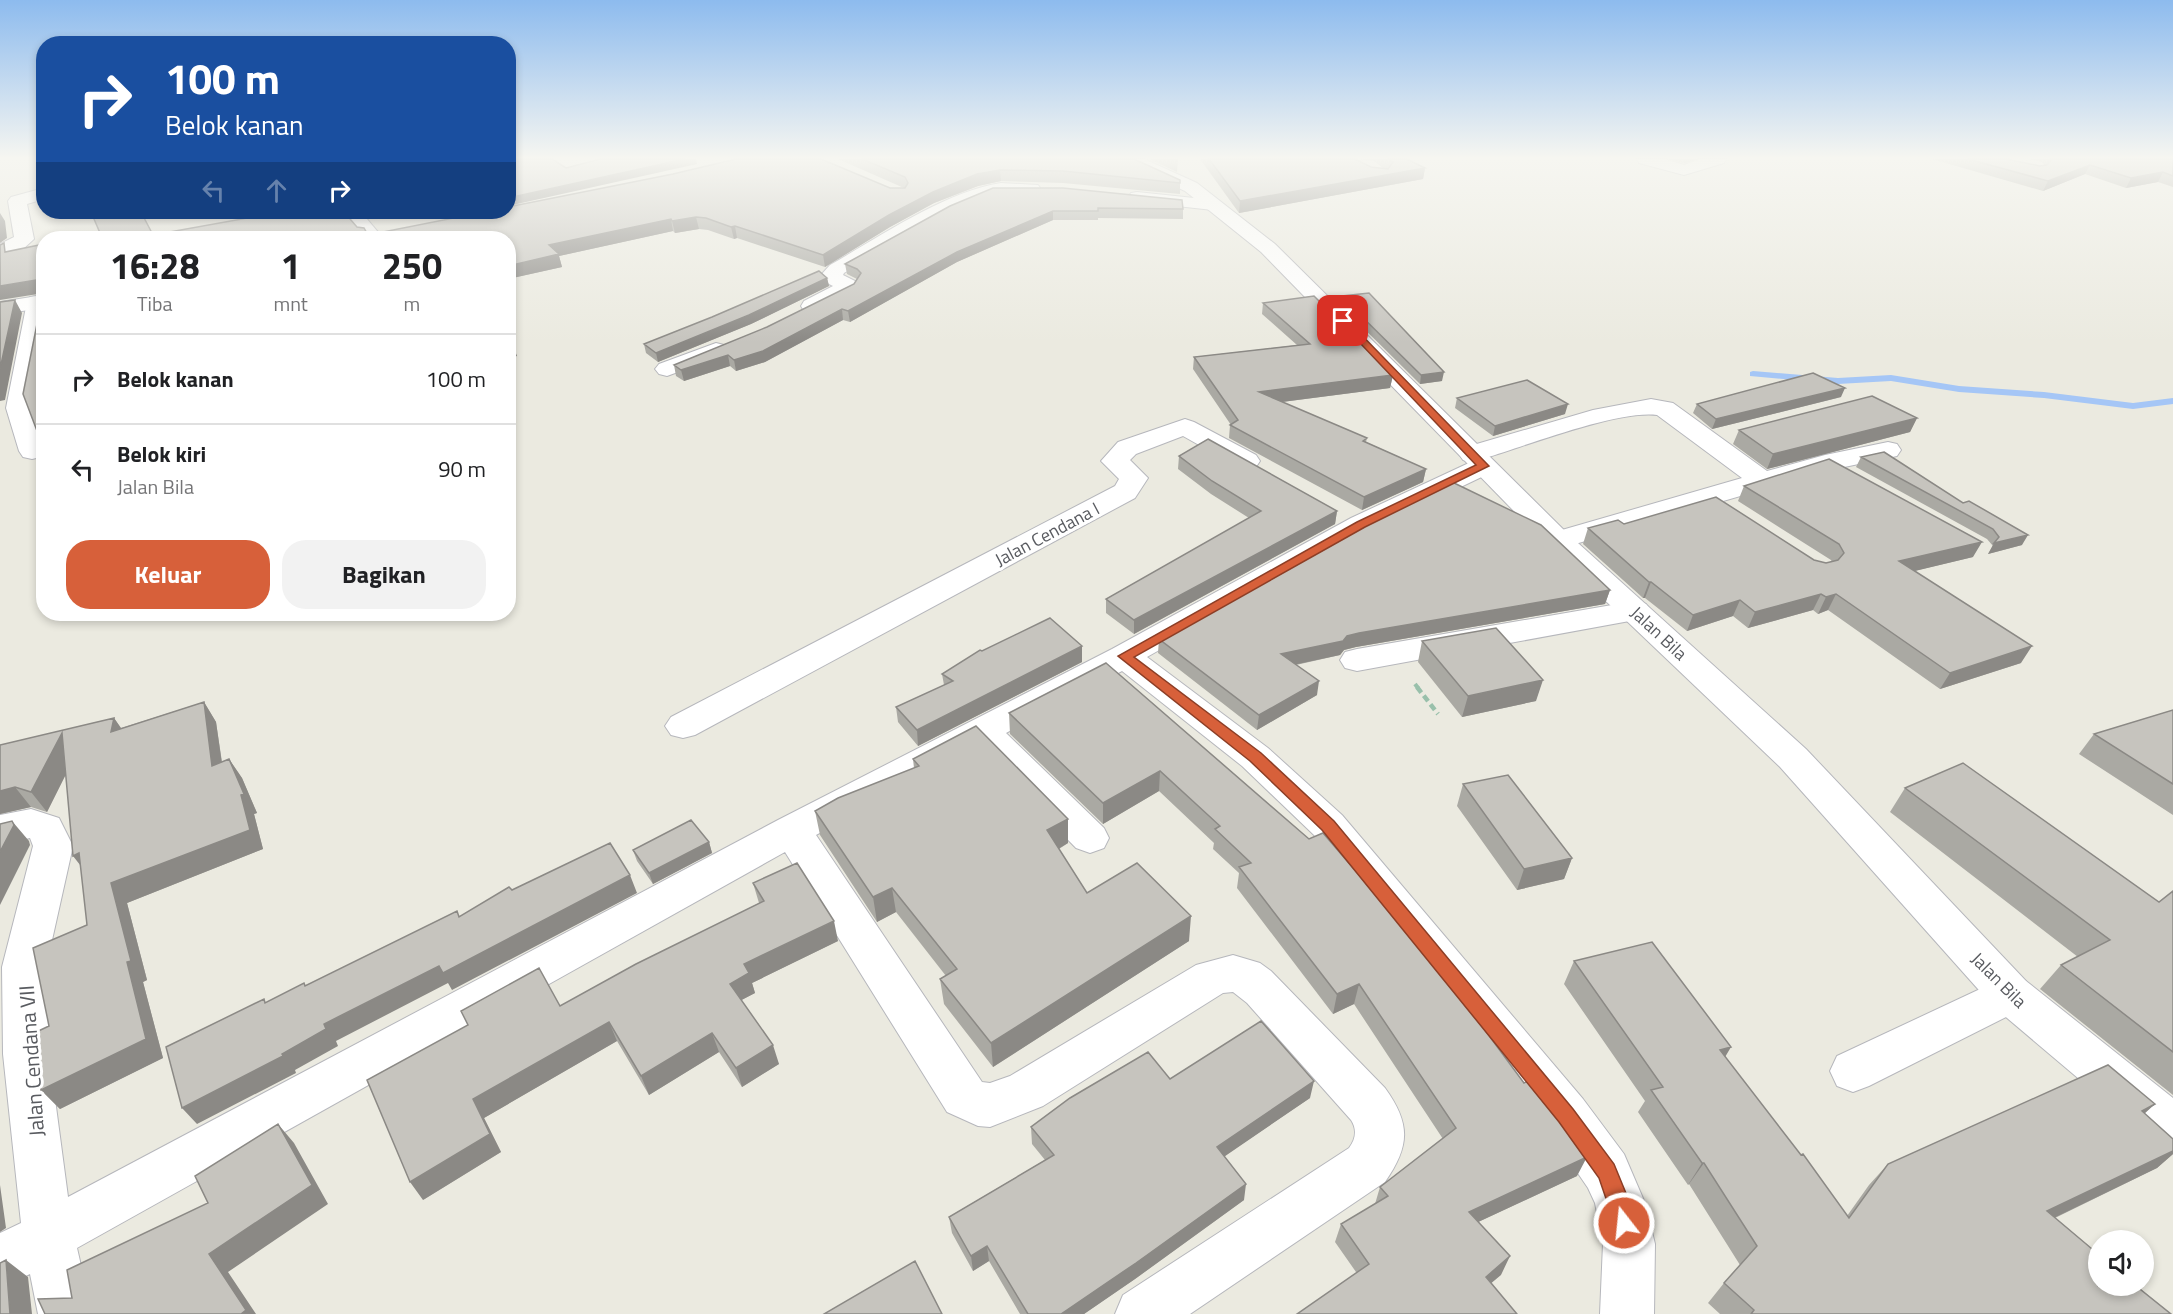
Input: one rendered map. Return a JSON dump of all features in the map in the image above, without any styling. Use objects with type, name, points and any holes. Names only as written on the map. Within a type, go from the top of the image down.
[{"type":"street","points":[[0,251],[24,240],[20,220]]},
{"type":"street","points":[[362,220],[375,231]]},
{"type":"street","points":[[794,314],[850,286],[832,278],[831,275],[837,269],[923,220]]},
{"type":"street","name":"Jalan Bila","points":[[1233,220],[1285,264],[1558,540],[1793,758],[2010,994],[2173,1128]]},
{"type":"street","points":[[0,308],[36,302]]},
{"type":"street","points":[[32,451],[18,408],[36,324]]},
{"type":"street","points":[[667,369],[729,345]]},
{"type":"street","points":[[0,1262],[792,830],[983,732],[1124,656],[1346,516],[1478,460],[1625,410],[1655,405],[1664,408],[1762,480]]},
{"type":"street","name":"Jalan Cendana I","points":[[683,726],[1125,492],[1134,478],[1114,461],[1127,448],[1185,428],[1268,473]]},
{"type":"street","points":[[1707,440],[1740,432]]},
{"type":"street","points":[[1558,540],[1762,480],[1825,463],[1888,450]]},
{"type":"street","points":[[1825,463],[1854,480]]},
{"type":"street","points":[[1709,497],[1739,516]]},
{"type":"street","points":[[1357,660],[1635,611]]},
{"type":"street","points":[[1124,656],[1256,757],[1328,825],[1566,1115],[1606,1171],[1620,1203],[1629,1244],[1627,1314]]},
{"type":"street","points":[[983,732],[1090,838]]},
{"type":"street","name":"Jalan Cendana VII","points":[[0,830],[31,823],[45,828],[53,846],[24,967],[26,1054],[48,1237],[65,1314]]},
{"type":"street","points":[[792,830],[964,1097],[978,1104],[990,1105],[1007,1101],[1211,978],[1227,973],[1239,973],[1257,985],[1368,1104],[1380,1121],[1378,1150],[1367,1165],[1142,1314]]},
{"type":"street","points":[[1853,1071],[2010,994]]},
{"type":"building","points":[[95,220],[145,220],[151,231],[99,231]]},
{"type":"building","points":[[235,220],[351,220],[357,227],[364,228],[366,231],[175,231]]},
{"type":"building","points":[[442,220],[665,220],[549,245],[559,254],[516,264],[516,231],[388,231]]},
{"type":"building","points":[[712,220],[880,220],[823,255],[735,226],[731,227]]},
{"type":"building","points":[[924,220],[1031,220],[957,252],[848,311],[842,309],[763,351],[734,360],[728,355],[681,370],[674,365],[767,327],[854,284],[861,273],[845,264]]},
{"type":"building","points":[[4,243],[5,252],[36,246],[36,280],[0,286],[0,245]]},
{"type":"building","points":[[819,271],[827,278],[749,315],[656,353],[644,344],[712,317]]},
{"type":"building","points":[[1369,293],[1444,372],[1421,375],[1341,296]]},
{"type":"building","points":[[1314,296],[1393,375],[1259,392],[1367,438],[1363,441],[1426,469],[1364,497],[1230,425],[1238,420],[1194,357],[1310,344],[1263,303]]},
{"type":"building","points":[[15,300],[0,369],[0,302]]},
{"type":"building","points":[[36,329],[36,428],[23,394]]},
{"type":"building","points":[[1813,373],[1845,388],[1716,419],[1697,404]]},
{"type":"building","points":[[1527,380],[1568,404],[1495,426],[1457,398]]},
{"type":"building","points":[[1872,396],[1917,418],[1773,454],[1739,430]]},
{"type":"building","points":[[1208,439],[1337,511],[1134,620],[1106,599],[1261,511],[1212,481],[1179,456]]},
{"type":"building","points":[[1884,452],[1963,503],[1969,501],[2028,535],[1994,543],[1999,537],[1993,529],[1861,457]]},
{"type":"building","points":[[1829,459],[1982,542],[1899,561],[2032,646],[1950,673],[1836,594],[1826,597],[1821,594],[1755,612],[1740,600],[1693,615],[1649,582],[1588,528],[1618,520],[1624,524],[1716,497],[1814,560],[1826,563],[1838,560],[1844,553],[1839,544],[1744,486]]},
{"type":"building","points":[[1452,482],[1541,525],[1610,590],[1359,633],[1347,636],[1343,641],[1281,654],[1319,681],[1259,715],[1159,639],[1374,519]]},
{"type":"building","points":[[1050,618],[1082,646],[917,730],[896,707],[953,681],[942,674],[980,650]]},
{"type":"building","points":[[1496,628],[1543,680],[1468,696],[1422,641]]},
{"type":"building","points":[[1106,663],[1309,839],[1323,833],[1439,968],[1524,1083],[1530,1080],[1587,1157],[1469,1212],[1510,1256],[1486,1277],[1517,1314],[1297,1314],[1369,1264],[1341,1224],[1388,1196],[1380,1187],[1456,1128],[1359,984],[1337,994],[1239,867],[1251,863],[1215,829],[1220,826],[1160,771],[1103,803],[1009,713]]},
{"type":"building","points":[[204,702],[212,766],[229,759],[244,794],[241,795],[250,830],[111,883],[131,961],[127,962],[146,1039],[41,1090],[32,1034],[49,1026],[33,948],[87,925],[79,853],[73,856],[62,733],[31,792],[15,787],[0,791],[0,745],[114,718],[111,732]]},
{"type":"building","points":[[2173,710],[2173,784],[2094,734]]},
{"type":"building","points":[[976,726],[1068,819],[1047,830],[1087,893],[1137,863],[1191,916],[991,1043],[940,979],[957,969],[892,888],[873,897],[815,811],[838,798],[919,766],[913,759]]},
{"type":"building","points":[[1963,763],[2159,902],[2173,891],[2173,1052],[2061,965],[2110,940],[1905,788]]},
{"type":"building","points":[[1508,775],[1572,858],[1524,869],[1463,784]]},
{"type":"building","points":[[691,820],[709,842],[649,873],[633,850]]},
{"type":"building","points":[[12,821],[14,825],[0,852],[0,824]]},
{"type":"building","points":[[610,843],[630,875],[443,973],[439,966],[324,1024],[326,1029],[282,1054],[283,1056],[182,1108],[166,1047],[264,999],[265,1003],[304,983],[305,986],[457,911],[459,917],[509,887],[512,890]]},
{"type":"building","points":[[797,863],[834,921],[744,964],[749,973],[730,984],[773,1045],[736,1068],[712,1033],[641,1076],[609,1022],[473,1099],[490,1134],[410,1182],[367,1080],[468,1025],[461,1011],[539,968],[560,1006],[636,964],[764,901],[753,883]]},
{"type":"building","points":[[1652,942],[1731,1047],[1720,1050],[1801,1155],[1803,1154],[1849,1218],[1888,1164],[2108,1065],[2155,1104],[2142,1111],[2173,1139],[2173,1151],[2047,1211],[2088,1246],[2088,1296],[2148,1296],[2171,1314],[1751,1314],[1754,1310],[1724,1283],[1757,1246],[1704,1163],[1651,1090],[1663,1087],[1574,961]]},
{"type":"building","points":[[1261,1021],[1314,1081],[1217,1147],[1246,1184],[1061,1314],[1028,1314],[987,1246],[971,1256],[949,1217],[1054,1155],[1031,1127],[1070,1098],[1148,1052],[1170,1079]]},
{"type":"building","points":[[278,1124],[312,1185],[209,1254],[246,1310],[241,1314],[45,1314],[38,1299],[72,1298],[67,1270],[208,1203],[195,1176]]},
{"type":"building","points":[[6,1260],[10,1314],[0,1314],[0,1263]]},
{"type":"building","points":[[915,1261],[942,1314],[824,1314]]},
{"type":"waterway","points":[[1753,374],[1838,381],[1891,378],[1959,389],[2044,395],[2133,406],[2173,401]]},
{"type":"route","points":[[1343,321],[1483,466],[1361,524],[1124,656],[1256,757],[1328,825],[1566,1115],[1606,1171],[1620,1203],[1624,1223]]}]
